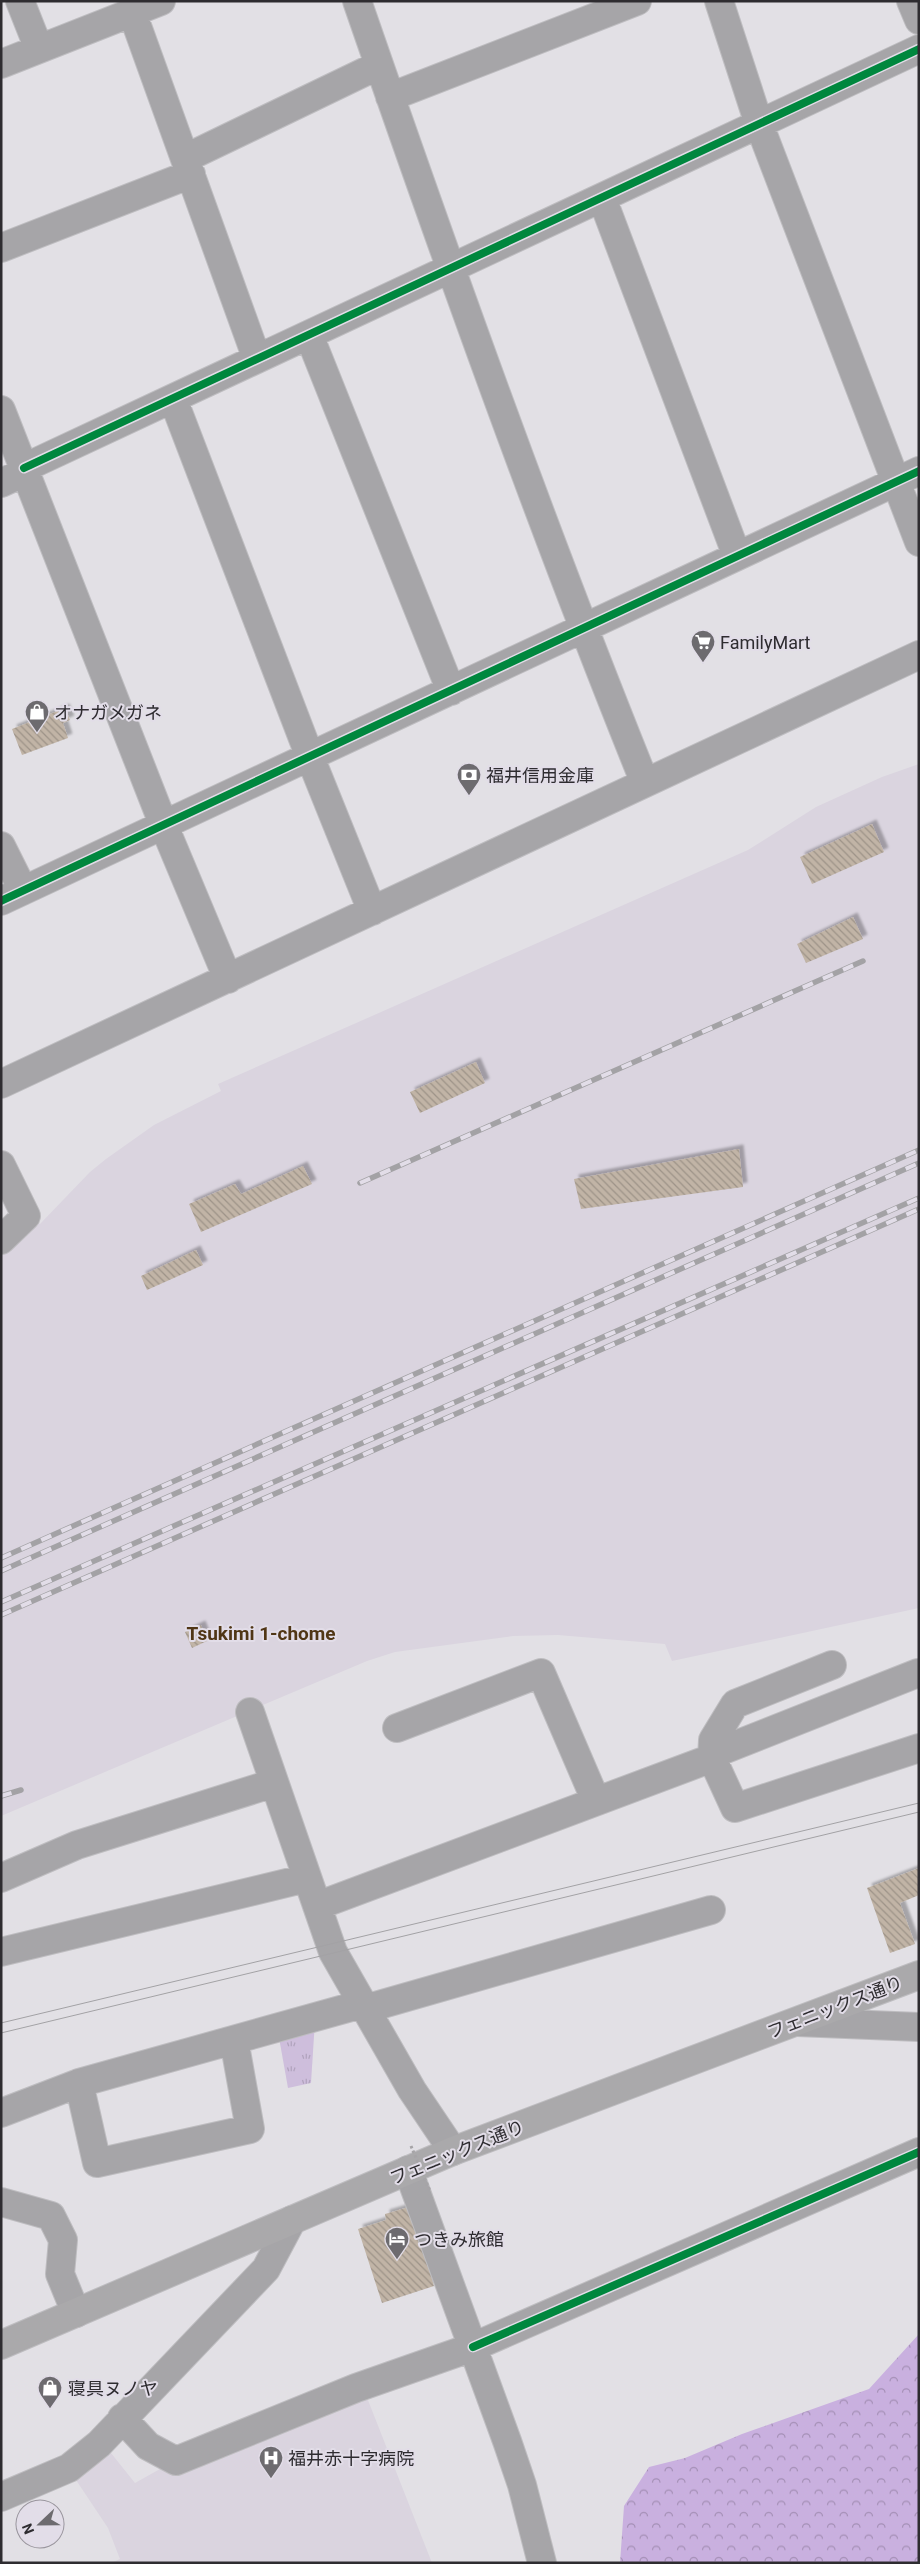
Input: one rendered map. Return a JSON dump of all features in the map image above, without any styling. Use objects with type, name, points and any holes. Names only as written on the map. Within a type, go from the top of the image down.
[{"type":"main road","name":"フェニックス通り","points":[[1,2345],[292,2220],[410,2158],[453,2151],[919,1976]]},
{"type":"street","points":[[20,1],[39,49]]},
{"type":"street","points":[[1,64],[161,1]]},
{"type":"street","points":[[357,1],[449,269],[583,629],[645,783]]},
{"type":"street","points":[[390,97],[637,1]]},
{"type":"street","points":[[719,1],[759,124],[907,476],[919,542]]},
{"type":"street","points":[[911,1],[919,20]]},
{"type":"street","points":[[132,12],[256,360]]},
{"type":"street","points":[[17,474],[449,269],[919,50]]},
{"type":"street","points":[[1,248],[188,166],[379,65]]},
{"type":"street","points":[[602,198],[737,556]]},
{"type":"street","points":[[309,335],[450,691]]},
{"type":"street","points":[[173,399],[310,757],[372,911]]},
{"type":"street","points":[[1,410],[17,474],[228,979]]},
{"type":"street","points":[[1,846],[12,896],[907,476]]},
{"type":"street","points":[[1,1084],[919,656]]},
{"type":"street","points":[[1,1165],[26,1216],[1,1240]]},
{"type":"street","points":[[832,1665],[735,1704],[713,1740],[712,1756],[735,1808],[919,1748]]},
{"type":"street","points":[[397,1728],[541,1673],[596,1802]]},
{"type":"street","points":[[317,1906],[596,1802],[918,1674]]},
{"type":"street","points":[[250,1712],[333,1952],[412,2090],[453,2151]]},
{"type":"street","points":[[1,1878],[77,1845],[274,1783]]},
{"type":"street","points":[[1,1952],[307,1878]]},
{"type":"street","points":[[1,2114],[79,2083],[234,2040],[364,2007],[711,1910]]},
{"type":"street","points":[[797,2022],[919,2027]]},
{"type":"street","points":[[79,2083],[97,2163],[250,2129],[234,2040]]},
{"type":"street","points":[[122,2418],[148,2446],[176,2461],[356,2388],[473,2347],[919,2152]]},
{"type":"street","points":[[410,2158],[473,2347],[522,2485],[542,2563]]},
{"type":"street","points":[[1,2202],[51,2216],[63,2240],[60,2274],[76,2313]]},
{"type":"street","points":[[1,2497],[69,2468],[99,2444],[266,2269],[292,2220]]},
{"type":"path","points":[[410,2158],[430,2191]]},
{"type":"shaded area","points":[[919,764],[919,1608],[672,1661],[665,1644],[558,1635],[513,1636],[395,1652],[367,1661],[1,1816],[1,1254],[36,1221],[40,1224],[90,1172],[106,1159],[154,1125],[221,1091],[218,1084],[748,850],[816,807],[882,777]]},
{"type":"shaded area","name":"福井赤十字病院","points":[[364,2390],[432,2563],[111,2563],[120,2559],[108,2528],[72,2474],[107,2448],[135,2483],[160,2469]]},
{"type":"green space","points":[[315,2021],[311,2083],[288,2088],[278,2032]]},
{"type":"green space","points":[[919,2334],[919,2563],[620,2563],[624,2506],[649,2467],[685,2458],[742,2434],[869,2389]]},
{"type":"building","points":[[65,708],[70,720],[63,723],[68,738],[22,755],[12,729]]},
{"type":"building","points":[[872,824],[884,852],[812,884],[800,857]]},
{"type":"building","points":[[853,917],[863,939],[806,963],[797,944]]},
{"type":"building","points":[[476,1062],[485,1083],[420,1113],[410,1092]]},
{"type":"building","points":[[739,1149],[743,1187],[581,1209],[574,1179]]},
{"type":"building","points":[[303,1166],[312,1184],[201,1232],[189,1204],[235,1184],[241,1194]]},
{"type":"building","points":[[196,1250],[203,1265],[147,1290],[141,1276]]},
{"type":"building","points":[[201,1625],[207,1641],[192,1648],[185,1632]]},
{"type":"building","points":[[919,1868],[919,1895],[900,1903],[915,1944],[890,1953],[867,1888]]},
{"type":"building","points":[[409,2207],[434,2286],[382,2303],[358,2229],[386,2220],[385,2214]]},
{"type":"tram line","points":[[1,2023],[919,1803]]},
{"type":"tram line","points":[[1,2033],[919,1812]]},
{"type":"railway","points":[[360,1183],[863,961]]},
{"type":"railway","points":[[1,1558],[919,1150]]},
{"type":"railway","points":[[1,1571],[919,1163]]},
{"type":"railway","points":[[1,1602],[919,1198]]},
{"type":"railway","points":[[1,1615],[919,1209]]},
{"type":"railway","points":[[1,1796],[21,1790]]},
{"type":"cycle path","points":[[24,468],[919,49]]},
{"type":"cycle path","points":[[1,901],[919,471]]},
{"type":"cycle path","points":[[473,2347],[919,2152]]},
{"type":"place","name":"FamilyMart","points":[[703,663]]},
{"type":"place","name":"オナガメガネ","points":[[37,733]]},
{"type":"place","name":"福井信用金庫","points":[[469,796]]},
{"type":"place","name":"つきみ旅館","points":[[397,2260]]},
{"type":"place","name":"寝具ヌノヤ","points":[[50,2409]]},
{"type":"place","name":"福井赤十字病院","points":[[271,2479]]},
{"type":"district","name":"Tsukimi 1-chome","points":[[261,1633]]}]
